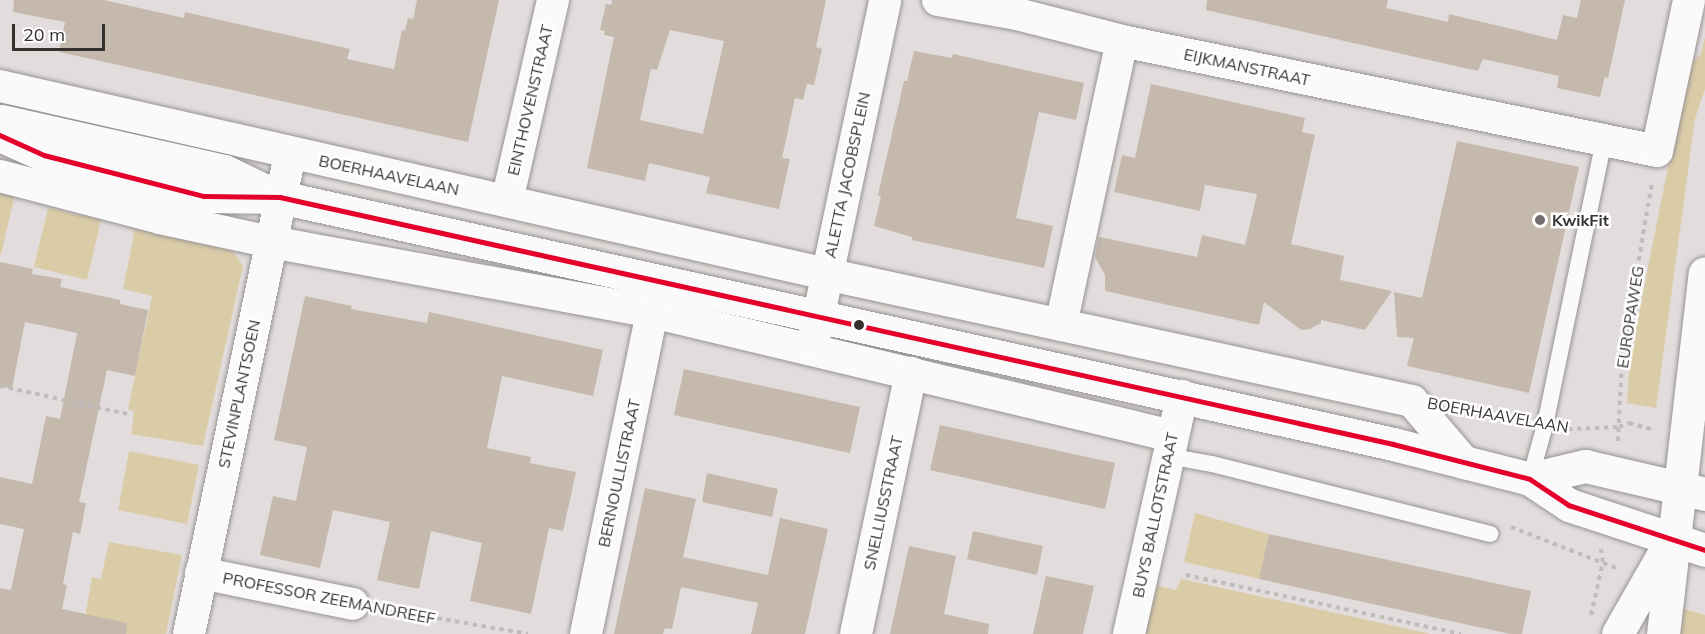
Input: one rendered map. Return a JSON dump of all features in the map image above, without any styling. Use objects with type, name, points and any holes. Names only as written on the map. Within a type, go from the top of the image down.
[{"type":"main road","points":[[0,121],[224,171],[280,197]]},
{"type":"main road","points":[[0,135],[44,154],[204,196],[280,197],[1182,396],[1465,463],[1530,479],[1569,505],[1705,550]]},
{"type":"main road","points":[[1663,634],[1673,538],[1693,491],[1705,273]]},
{"type":"main road","points":[[1530,479],[1585,466],[1612,470],[1693,491]]},
{"type":"street","name":"EINTHOVENSTRAAT","points":[[507,201],[553,0]]},
{"type":"street","name":"ALETTA JACOBSPLEIN","points":[[811,351],[885,0]]},
{"type":"street","points":[[938,0],[1019,7],[1122,41],[1061,325]]},
{"type":"street","points":[[1657,151],[1689,0]]},
{"type":"street","name":"EIJKMANSTRAAT","points":[[1122,41],[1657,151]]},
{"type":"street","name":"BOERHAAVELAAN","points":[[0,86],[826,274],[1412,401],[1465,463]]},
{"type":"street","name":"STEVINPLANTSOEN","points":[[189,634],[280,197],[291,154]]},
{"type":"street","points":[[0,176],[160,218],[271,242],[652,312],[910,373],[1170,446]]},
{"type":"street","name":"BERNOULLISTRAAT","points":[[586,634],[652,312]]},
{"type":"street","name":"SNELLIUSSTRAAT","points":[[856,634],[910,373]]},
{"type":"street","name":"BUYS BALLOTSTRAAT","points":[[1129,634],[1182,396]]},
{"type":"street","points":[[1618,634],[1673,538]]},
{"type":"street","name":"PROFESSOR ZEEMANDREEF","points":[[201,573],[353,603]]},
{"type":"lane","points":[[1530,479],[1545,425],[1604,141]]},
{"type":"lane","points":[[1170,446],[1212,464],[1490,534]]},
{"type":"path","name":"EUROPAWEG","points":[[1612,470],[1619,427],[1622,358],[1657,151]]},
{"type":"path","points":[[0,386],[127,414]]},
{"type":"path","name":"BOERHAAVELAAN","points":[[1412,401],[1567,429],[1619,427]]},
{"type":"path","points":[[1587,625],[1604,562],[1599,541],[1604,515]]},
{"type":"path","points":[[1186,575],[1461,634]]},
{"type":"path","name":"PROFESSOR ZEEMANDREEF","points":[[353,603],[528,634]]},
{"type":"shaded area","points":[[1705,37],[1705,89],[1695,119],[1656,408],[1627,403],[1630,358],[1669,162],[1662,150],[1687,67],[1701,54]]},
{"type":"shaded area","points":[[0,191],[15,195],[1,254],[0,254]]},
{"type":"shaded area","points":[[48,208],[101,220],[87,280],[34,267]]},
{"type":"shaded area","points":[[135,229],[228,250],[234,253],[243,266],[203,446],[131,434],[134,411],[128,409],[152,296],[123,289]]},
{"type":"shaded area","points":[[129,451],[199,465],[187,524],[118,510]]},
{"type":"shaded area","points":[[1195,513],[1269,534],[1260,579],[1184,562]]},
{"type":"shaded area","points":[[109,542],[182,555],[166,634],[82,634],[92,577],[101,579]]},
{"type":"shaded area","points":[[1181,579],[1431,634],[1145,634],[1155,585],[1176,590]]},
{"type":"shaded area","points":[[1677,607],[1705,615],[1705,634],[1674,634]]},
{"type":"building","points":[[14,0],[104,0],[184,18],[185,12],[350,49],[347,59],[394,69],[402,30],[405,31],[408,18],[413,19],[417,0],[499,0],[468,142],[59,52],[65,22],[13,12]]},
{"type":"building","points":[[612,0],[826,0],[816,47],[822,49],[814,85],[807,84],[803,100],[795,98],[782,158],[790,159],[779,209],[706,193],[710,177],[649,163],[645,181],[587,168],[614,37],[604,35],[605,31],[600,30],[606,4],[611,5]],"holes":[[[670,30],[724,41],[703,134],[640,120],[651,69],[657,70]]]},
{"type":"building","points":[[1207,0],[1388,0],[1386,8],[1448,22],[1449,14],[1557,40],[1563,15],[1577,18],[1581,0],[1625,0],[1608,78],[1605,77],[1600,97],[1557,88],[1559,76],[1483,59],[1478,71],[1206,10]]},
{"type":"building","points":[[914,51],[952,58],[953,54],[1084,83],[1076,120],[1039,112],[1028,162],[1016,218],[1053,226],[1044,268],[912,240],[912,237],[874,226],[881,196],[878,195],[904,81],[907,81]]},
{"type":"building","points":[[1151,84],[1305,118],[1302,132],[1315,135],[1291,244],[1344,256],[1340,280],[1392,291],[1365,330],[1321,320],[1321,323],[1310,329],[1301,330],[1264,302],[1259,325],[1105,291],[1105,275],[1095,257],[1099,237],[1197,257],[1202,235],[1245,245],[1257,194],[1205,185],[1200,211],[1114,192],[1122,155],[1135,158]]},
{"type":"building","points":[[1457,141],[1579,167],[1529,393],[1407,366],[1414,338],[1397,337],[1394,292],[1422,298]]},
{"type":"building","points":[[0,262],[33,269],[32,274],[62,279],[60,287],[120,300],[120,304],[148,310],[135,376],[107,370],[79,502],[86,503],[80,534],[73,532],[63,584],[67,585],[62,609],[127,623],[126,634],[0,634],[0,588],[11,590],[24,529],[0,524],[0,477],[32,484],[46,416],[60,419],[77,333],[25,322],[12,388],[0,387]]},
{"type":"building","points":[[305,296],[352,306],[351,309],[427,323],[429,312],[603,350],[593,396],[502,376],[487,448],[531,457],[530,463],[576,472],[563,531],[549,528],[531,614],[470,601],[482,543],[431,531],[419,589],[377,580],[390,522],[333,510],[320,568],[260,555],[273,496],[296,501],[307,447],[274,440]]},
{"type":"building","points":[[684,369],[860,407],[850,453],[674,415]]},
{"type":"building","points":[[940,425],[1115,463],[1105,509],[930,470]]},
{"type":"building","points":[[707,473],[778,489],[772,517],[702,502]]},
{"type":"building","points":[[645,488],[696,499],[683,557],[768,575],[780,518],[828,529],[805,634],[751,634],[758,603],[681,587],[672,629],[665,628],[663,634],[614,634]]},
{"type":"building","points":[[973,531],[1043,546],[1037,575],[967,559]]},
{"type":"building","points":[[1269,534],[1531,591],[1522,634],[1510,634],[1259,579]]},
{"type":"building","points":[[909,546],[956,556],[944,614],[989,624],[988,634],[890,634]]},
{"type":"building","points":[[1046,576],[1094,586],[1083,634],[1033,634]]},
{"type":"transit line","points":[[0,135],[44,155],[204,196],[280,197],[1393,444],[1530,479],[1569,505],[1705,550]]},
{"type":"place","name":"KwikFit","points":[[1540,220]]}]
